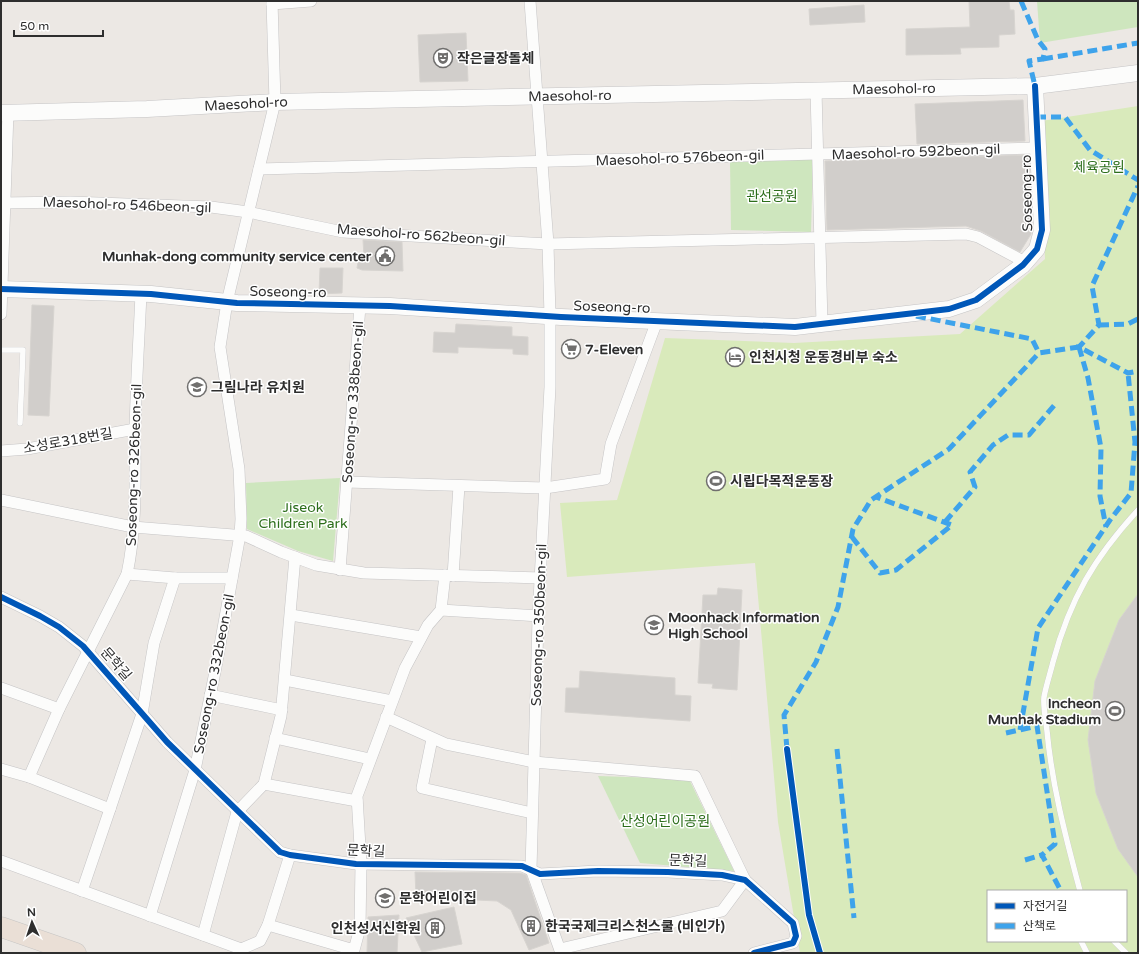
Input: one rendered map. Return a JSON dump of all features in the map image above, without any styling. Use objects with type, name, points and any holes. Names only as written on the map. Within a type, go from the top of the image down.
[{"type":"highway","points":[[1,927],[76,953]]},
{"type":"street","points":[[227,302],[275,102],[272,3],[311,1]]},
{"type":"street","points":[[530,1],[548,244],[550,316]]},
{"type":"street","name":"Maesohol-ro","points":[[4,112],[147,109],[275,102],[1035,86],[1138,73]]},
{"type":"street","name":"Soseong-ro","points":[[2,289],[141,294],[227,302],[360,306],[794,327],[950,309],[976,300],[1025,262],[1037,249],[1042,230],[1035,86]]},
{"type":"street","name":"Maesohol-ro 592beon-gil","points":[[816,90],[822,324]]},
{"type":"street","points":[[1,314],[4,112]]},
{"type":"street","name":"Maesohol-ro 592beon-gil","points":[[818,154],[1038,148]]},
{"type":"street","name":"Maesohol-ro 576beon-gil","points":[[542,162],[818,154]]},
{"type":"street","points":[[259,170],[542,162]]},
{"type":"street","name":"Maesohol-ro 546beon-gil","points":[[3,203],[70,202],[210,207],[248,212]]},
{"type":"street","name":"Maesohol-ro 562beon-gil","points":[[248,212],[343,232],[548,244]]},
{"type":"street","points":[[548,244],[966,234],[978,237],[1025,262]]},
{"type":"street","name":"Soseong-ro 326beon-gil","points":[[28,777],[59,709],[127,574],[136,498],[135,429],[141,294]]},
{"type":"street","name":"Soseong-ro 332beon-gil","points":[[150,916],[194,770],[210,695],[240,535],[242,519],[239,469],[220,347],[227,302]]},
{"type":"street","name":"Soseong-ro 338beon-gil","points":[[340,570],[360,306]]},
{"type":"street","name":"Soseong-ro 350beon-gil","points":[[531,869],[539,616],[550,387],[550,316]]},
{"type":"street","points":[[347,482],[545,488],[605,479],[611,444],[657,321]]},
{"type":"street","name":"소성로318번길","points":[[1,451],[28,449],[135,429]]},
{"type":"street","points":[[268,925],[354,951],[360,928],[361,864],[357,802],[370,759],[405,668],[428,625],[441,610],[449,575],[460,486]]},
{"type":"street","points":[[1,500],[133,527],[246,536],[316,565],[340,570],[364,573],[541,578]]},
{"type":"street","points":[[203,935],[237,812],[264,784],[282,710],[296,557]]},
{"type":"street","name":"Soseong-ro 332beon-gil","points":[[127,574],[175,578],[232,578]]},
{"type":"street","name":"문학길","points":[[142,714],[154,643],[175,578]]},
{"type":"street","name":"문학길","points":[[1,597],[59,627],[88,651],[142,714],[194,770],[280,852],[290,855],[361,864],[522,866],[540,874],[598,871],[722,874],[745,880],[793,923],[796,936],[793,943],[754,953]]},
{"type":"street","points":[[441,610],[539,616]]},
{"type":"street","points":[[291,615],[421,637]]},
{"type":"street","points":[[285,680],[392,701]]},
{"type":"street","points":[[1,688],[59,709]]},
{"type":"street","points":[[210,695],[282,710]]},
{"type":"street","points":[[82,891],[142,714]]},
{"type":"street","points":[[386,717],[446,744],[534,762],[691,774],[696,776],[745,880],[722,911],[560,951],[531,869]]},
{"type":"street","points":[[275,738],[370,759]]},
{"type":"street","points":[[432,739],[422,788],[532,814]]},
{"type":"street","points":[[1,769],[28,777],[110,809]]},
{"type":"street","points":[[264,784],[357,802]]},
{"type":"street","points":[[1,861],[241,949],[260,941],[268,925],[290,855]]},
{"type":"lane","points":[[1,350],[23,350],[20,423]]},
{"type":"lane","points":[[1080,890],[1058,810],[1049,756],[1044,698],[1060,635],[1075,599],[1091,568],[1116,534],[1138,510]]},
{"type":"lane","points":[[1082,942],[1087,953]]},
{"type":"lane","points":[[1115,942],[1126,953]]},
{"type":"green space","points":[[1037,1],[1138,1],[1138,27],[1040,43]]},
{"type":"green space","name":"Incheon Munhak Stadium","points":[[1138,106],[1138,953],[800,953],[778,822],[755,563],[567,577],[560,503],[617,500],[665,338],[794,343],[960,334],[1045,259],[1041,121]]},
{"type":"green space","name":"관선공원","points":[[813,159],[811,232],[731,230],[730,161]]},
{"type":"green space","name":"Jiseok Children Park","points":[[340,478],[333,561],[298,551],[247,529],[246,483]]},
{"type":"green space","name":"산성어린이공원","points":[[598,776],[689,779],[734,871],[640,863]]},
{"type":"building","points":[[969,1],[1009,1],[1010,10],[1014,10],[1015,34],[999,35],[999,47],[960,48],[961,54],[906,55],[906,29],[970,27]]},
{"type":"building","points":[[864,5],[865,22],[810,25],[809,9]]},
{"type":"building","name":"작은글장돌체","points":[[466,33],[468,81],[420,82],[418,35]]},
{"type":"building","points":[[1023,100],[1025,141],[917,144],[915,104]]},
{"type":"building","points":[[1029,155],[1031,234],[1020,252],[981,231],[966,226],[827,230],[825,161]]},
{"type":"building","points":[[363,240],[402,242],[403,271],[362,270],[357,268],[358,262],[364,257]]},
{"type":"building","points":[[320,268],[343,268],[342,293],[319,294]]},
{"type":"building","points":[[32,305],[54,306],[49,416],[28,415]]},
{"type":"building","points":[[456,324],[512,327],[512,336],[528,337],[528,355],[513,354],[513,349],[458,347],[458,353],[433,352],[434,332],[455,333]]},
{"type":"building","points":[[718,588],[742,590],[737,690],[712,688],[713,684],[698,683],[703,595],[717,595]]},
{"type":"building","name":"Incheon Munhak Stadium","points":[[1138,594],[1138,877],[1118,849],[1096,793],[1088,740],[1095,681],[1119,620]]},
{"type":"building","points":[[580,671],[675,678],[675,695],[691,696],[690,721],[565,712],[566,688],[579,688]]},
{"type":"building","name":"한국국제크리스천스쿨 (비인가)","points":[[415,872],[520,873],[526,875],[549,943],[529,950],[511,910],[497,901],[416,897]]},
{"type":"building","name":"인천성서신학원","points":[[454,907],[462,944],[422,952],[406,918]]},
{"type":"building","points":[[399,915],[397,953],[367,953],[368,917]]},
{"type":"marked path","points":[[1021,1],[1038,40],[1045,49],[1043,59],[1029,61],[1035,86]]},
{"type":"marked path","points":[[1043,59],[1138,43]]},
{"type":"marked path","points":[[1036,117],[1065,117],[1090,150],[1138,180]]},
{"type":"marked path","points":[[1076,347],[1079,347],[1099,325],[1092,286],[1138,186]]},
{"type":"marked path","points":[[916,316],[1032,339],[1039,353]]},
{"type":"marked path","points":[[1099,325],[1128,324],[1138,319]]},
{"type":"marked path","points":[[1079,347],[1088,378],[1101,448],[1100,496],[1106,527]]},
{"type":"marked path","points":[[787,749],[784,715],[816,662],[838,607],[853,529],[871,500],[949,449],[1039,353],[1079,347],[1128,373],[1138,371]]},
{"type":"marked path","points":[[1020,730],[1038,628],[1110,520],[1131,493],[1135,442],[1128,373]]},
{"type":"marked path","points":[[945,522],[975,487],[970,472],[993,445],[1008,435],[1029,435],[1057,402]]},
{"type":"marked path","points":[[852,537],[880,573],[896,570],[952,525],[876,497]]},
{"type":"marked path","points":[[1006,733],[1037,726],[1055,844],[1042,855],[1060,890]]},
{"type":"marked path","points":[[837,749],[854,918]]},
{"type":"marked path","points":[[1025,860],[1042,855]]},
{"type":"cycle path","points":[[1,289],[151,294],[237,303],[390,306],[561,317],[795,327],[949,309],[976,300],[1023,265],[1037,249],[1042,230],[1035,86]]},
{"type":"cycle path","points":[[1,597],[59,627],[83,646],[167,742],[280,852],[290,855],[356,864],[522,866],[540,874],[598,871],[668,872],[722,875],[745,880],[793,923],[796,936],[793,943],[754,953]]},
{"type":"cycle path","points":[[787,749],[809,915],[820,953]]},
{"type":"place","name":"작은글장돌체","points":[[443,58]]},
{"type":"place","name":"Munhak-dong community service center","points":[[385,256]]},
{"type":"place","name":"7-Eleven","points":[[571,349]]},
{"type":"place","name":"인천시청 운동경비부 숙소","points":[[735,357]]},
{"type":"place","name":"그림나라 유치원","points":[[197,387]]},
{"type":"place","name":"시립다목적운동장","points":[[716,481]]},
{"type":"place","name":"Moonhack Information High School","points":[[654,625]]},
{"type":"place","name":"Incheon Munhak Stadium","points":[[1115,711]]},
{"type":"place","name":"문학어린이집","points":[[385,898]]},
{"type":"place","name":"한국국제크리스천스쿨 (비인가)","points":[[531,926]]},
{"type":"place","name":"인천성서신학원","points":[[435,928]]},
{"type":"park label","name":"체육공원","points":[[1099,167]]}]
